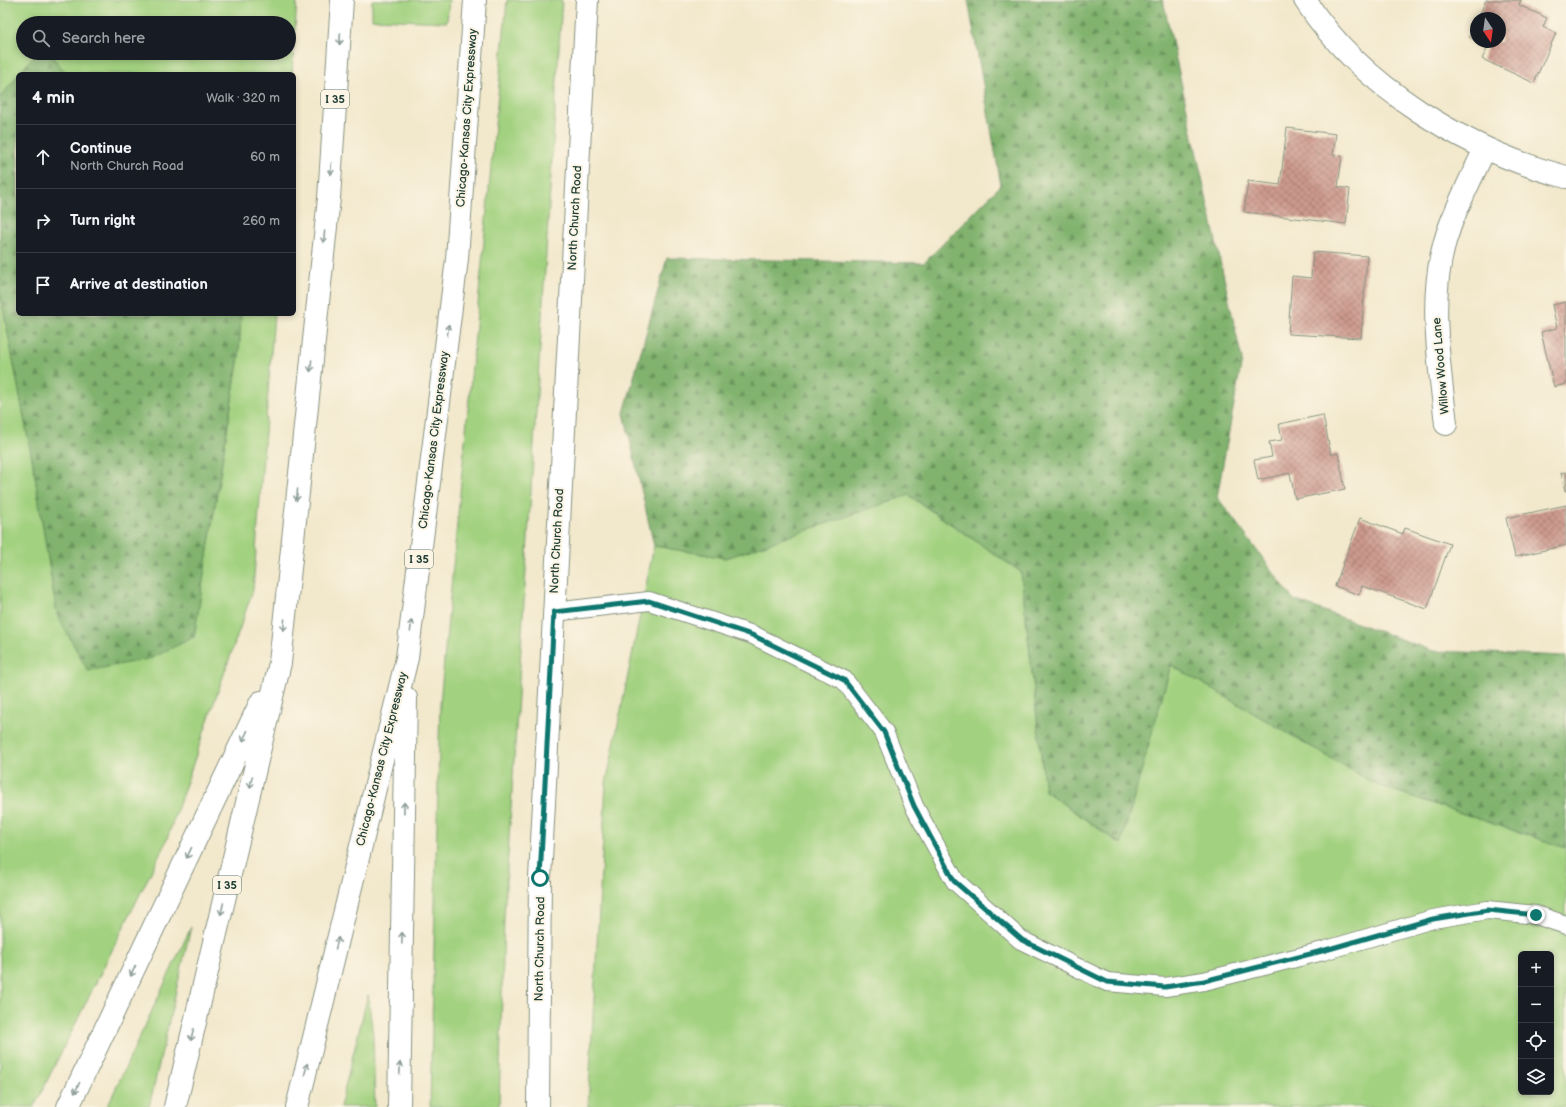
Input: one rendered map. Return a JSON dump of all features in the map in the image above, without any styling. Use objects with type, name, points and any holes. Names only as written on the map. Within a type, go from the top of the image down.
[{"type":"main road","name":"I 35","points":[[175,1107],[280,663],[328,198],[342,0]]},
{"type":"main road","name":"Chicago-Kansas City Expressway","points":[[296,1107],[407,658],[458,259],[474,0]]},
{"type":"main road","name":"North Church Road","points":[[538,1107],[540,878],[587,0]]},
{"type":"main road","points":[[1305,0],[1312,12],[1350,55],[1393,92],[1440,125],[1485,149],[1536,169],[1566,177]]},
{"type":"main road","name":"Willow Wood Lane","points":[[1446,424],[1436,316],[1439,269],[1450,227],[1485,149]]},
{"type":"main road","points":[[399,1107],[407,658]]},
{"type":"main road","points":[[68,1107],[280,663]]},
{"type":"lane","points":[[554,612],[649,601],[752,635],[844,680],[884,732],[914,806],[954,881],[1022,940],[1107,982],[1165,987],[1204,981],[1322,951],[1433,919],[1488,910],[1536,915],[1566,926]]},
{"type":"green space","points":[[0,0],[297,0],[296,16],[16,16],[16,60],[30,60],[21,72],[16,72],[16,78],[0,98]]},
{"type":"green space","points":[[372,0],[449,0],[447,22],[372,19]]},
{"type":"green space","points":[[507,0],[562,0],[504,918],[499,1107],[430,1107],[440,703]]},
{"type":"green space","points":[[968,0],[1163,0],[1242,360],[1217,497],[1294,600],[1433,651],[1566,656],[1566,848],[1377,785],[1171,665],[1121,844],[1045,791],[1021,572],[909,495],[726,558],[654,546],[624,413],[667,258],[924,263],[1001,185]]},
{"type":"green space","points":[[30,60],[55,60],[65,72],[21,72]]},
{"type":"green space","points":[[55,60],[293,60],[292,72],[65,72]]},
{"type":"green space","points":[[16,78],[16,316],[241,316],[239,356],[194,637],[152,658],[88,671],[57,615],[33,464],[0,292],[0,98]]},
{"type":"green space","points":[[0,292],[33,464],[57,615],[194,637],[239,356],[241,316],[274,316],[253,590],[166,842],[34,1107],[0,1107]]},
{"type":"green space","points":[[908,495],[1021,572],[1045,791],[1120,844],[1171,665],[1377,785],[1566,848],[1566,1107],[588,1107],[606,784],[654,546],[726,558]]},
{"type":"green space","points":[[191,927],[149,1107],[107,1107]]},
{"type":"green space","points":[[368,995],[373,1035],[375,1107],[340,1107]]},
{"type":"building","points":[[1486,0],[1521,0],[1519,5],[1547,18],[1543,27],[1556,33],[1534,83],[1482,59],[1488,48],[1506,48],[1506,12],[1481,12]]},
{"type":"building","points":[[1287,128],[1336,134],[1333,155],[1342,156],[1338,187],[1350,189],[1346,224],[1244,212],[1248,181],[1280,185]]},
{"type":"building","points":[[1313,252],[1367,256],[1361,338],[1288,334],[1292,276],[1311,278]]},
{"type":"building","points":[[1566,302],[1566,384],[1554,387],[1541,332],[1557,328],[1552,305]]},
{"type":"building","points":[[1323,415],[1331,455],[1338,453],[1345,489],[1295,499],[1290,473],[1258,480],[1254,460],[1272,457],[1269,442],[1282,440],[1279,424]]},
{"type":"building","points":[[1566,472],[1566,491],[1565,491],[1561,473]]},
{"type":"building","points":[[1566,505],[1566,545],[1515,557],[1506,518]]},
{"type":"building","points":[[1360,518],[1403,534],[1405,528],[1450,544],[1427,609],[1362,586],[1359,595],[1335,586]]},
{"type":"route","points":[[540,878],[554,612],[649,601],[752,635],[844,680],[884,732],[914,806],[954,881],[1022,940],[1107,982],[1165,987],[1204,981],[1322,951],[1433,919],[1488,910],[1536,915]]}]
